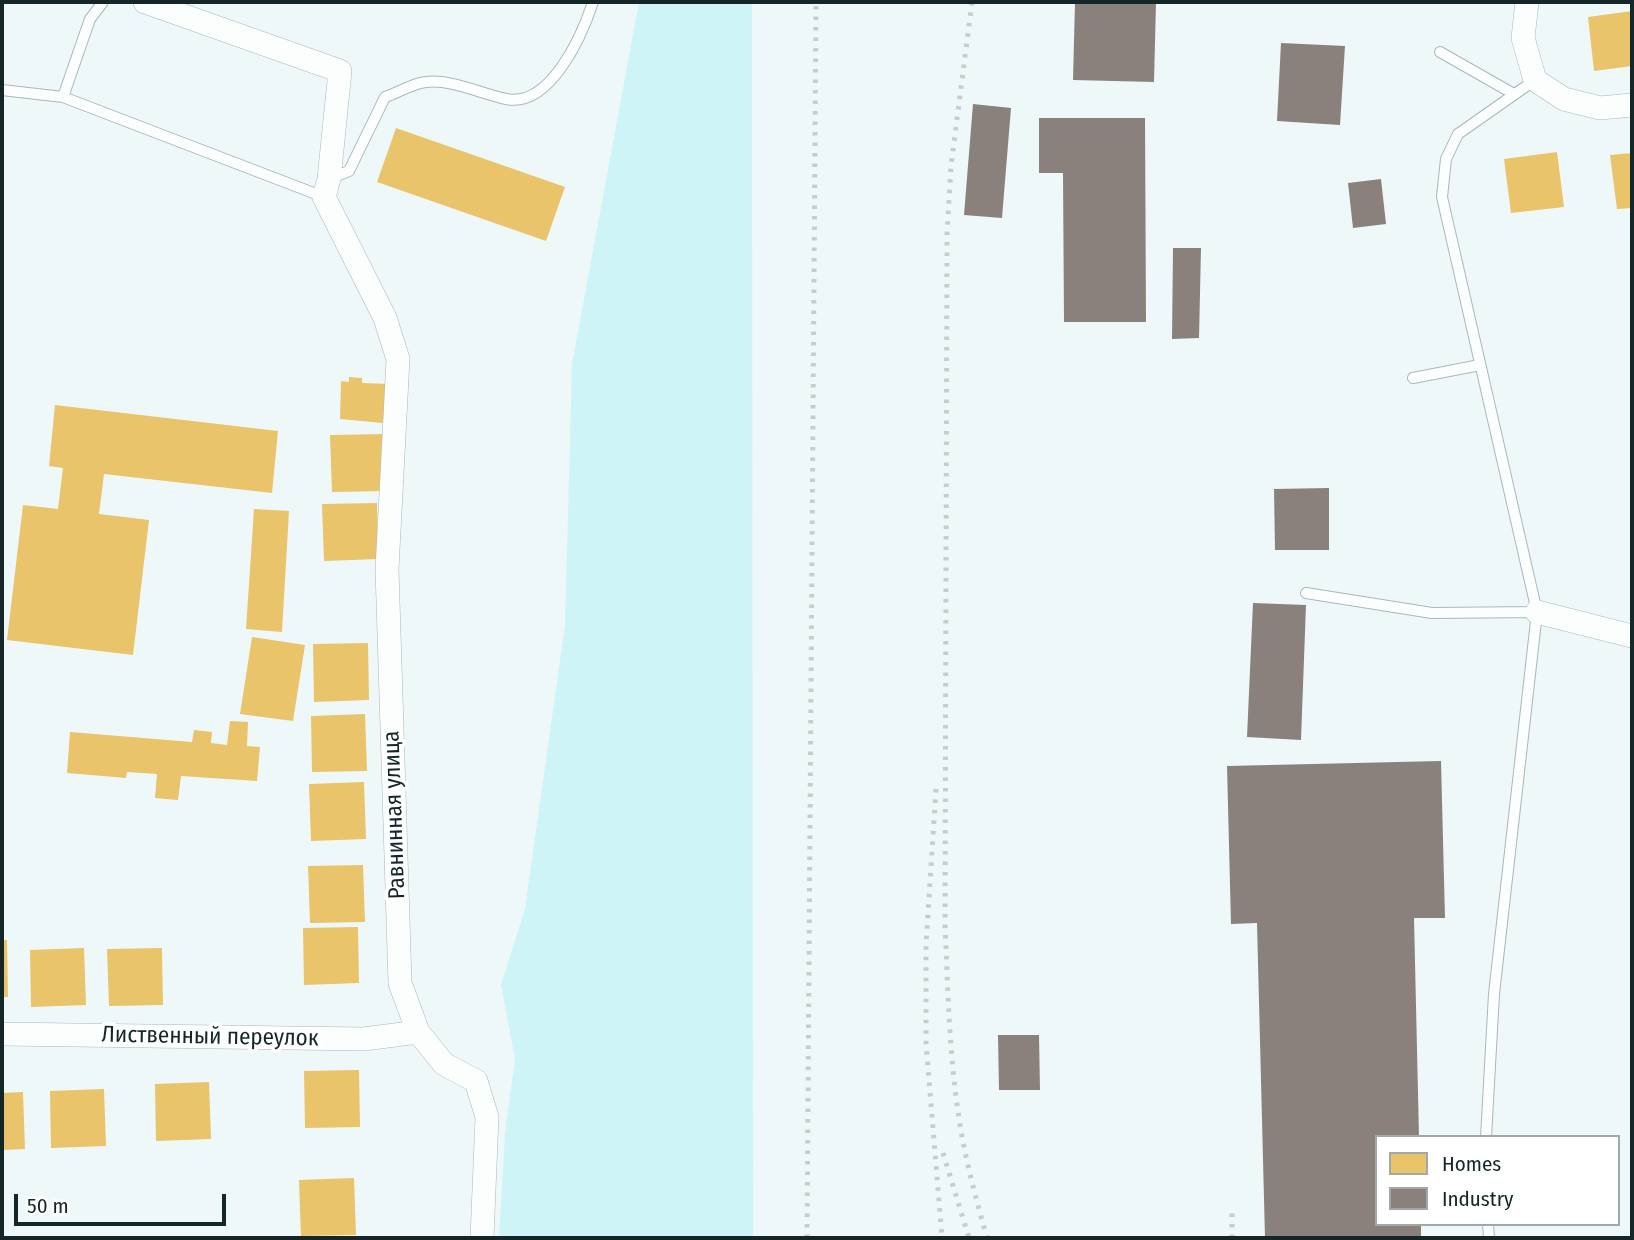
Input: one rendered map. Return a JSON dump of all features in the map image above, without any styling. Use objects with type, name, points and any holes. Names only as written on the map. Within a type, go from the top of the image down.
[{"type":"street","points":[[145,2],[340,71],[326,188]]},
{"type":"street","points":[[1527,2],[1523,38],[1535,80],[1564,99],[1600,108],[1632,105]]},
{"type":"street","name":"Равнинная улица","points":[[326,188],[385,318],[398,359],[387,569],[401,983],[418,1032],[444,1064],[476,1081],[486,1117],[482,1238]]},
{"type":"street","points":[[1537,612],[1632,636]]},
{"type":"street","name":"Лиственный переулок","points":[[2,1034],[364,1039],[418,1032]]},
{"type":"lane","points":[[63,97],[90,19],[103,2]]},
{"type":"lane","points":[[2,90],[63,97],[326,188],[349,171],[385,97],[426,82],[510,100],[538,93],[558,74],[593,2]]},
{"type":"lane","points":[[1440,52],[1514,94]]},
{"type":"lane","points":[[1486,1135],[1494,994],[1537,612],[1442,197],[1446,159],[1458,134],[1535,80]]},
{"type":"lane","points":[[1413,378],[1480,365]]},
{"type":"lane","points":[[1306,593],[1432,613],[1537,612]]},
{"type":"shaded area","points":[[639,2],[752,2],[753,1238],[499,1238],[505,1134],[515,1059],[501,985],[525,909],[565,625],[572,364]]},
{"type":"building: Homes","points":[[1632,11],[1632,66],[1594,71],[1588,17]]},
{"type":"building: Homes","points":[[396,128],[565,187],[546,241],[377,182]]},
{"type":"building: Homes","points":[[1557,152],[1564,207],[1511,213],[1504,159]]},
{"type":"building: Homes","points":[[1632,153],[1632,208],[1617,209],[1610,155]]},
{"type":"building: Homes","points":[[349,377],[362,378],[362,383],[389,384],[383,423],[340,419],[341,381],[349,382]]},
{"type":"building: Homes","points":[[55,405],[278,431],[272,493],[104,474],[99,514],[149,520],[133,655],[7,640],[23,505],[58,509],[63,468],[49,466]]},
{"type":"building: Homes","points":[[385,434],[387,491],[332,492],[330,435]]},
{"type":"building: Homes","points":[[377,503],[378,559],[324,561],[322,504]]},
{"type":"building: Homes","points":[[254,509],[289,511],[282,632],[246,629]]},
{"type":"building: Homes","points":[[252,637],[305,645],[293,721],[240,714]]},
{"type":"building: Homes","points":[[368,643],[369,700],[314,702],[313,644]]},
{"type":"building: Homes","points":[[365,714],[367,771],[312,772],[311,716]]},
{"type":"building: Homes","points":[[230,721],[248,722],[247,746],[260,747],[257,781],[181,776],[178,800],[155,798],[157,774],[127,772],[126,778],[67,773],[70,732],[192,742],[194,730],[212,732],[211,743],[227,745]]},
{"type":"building: Homes","points":[[364,782],[366,839],[311,841],[309,784]]},
{"type":"building: Homes","points":[[363,865],[365,922],[310,923],[308,866]]},
{"type":"building: Homes","points":[[358,927],[359,983],[304,985],[303,928]]},
{"type":"building: Homes","points":[[2,940],[7,940],[8,997],[2,997]]},
{"type":"building: Homes","points":[[84,948],[86,1005],[31,1007],[30,950]]},
{"type":"building: Homes","points":[[162,948],[163,1005],[109,1006],[107,949]]},
{"type":"building: Homes","points":[[359,1070],[360,1127],[305,1128],[304,1071]]},
{"type":"building: Homes","points":[[209,1082],[211,1139],[156,1141],[155,1084]]},
{"type":"building: Homes","points":[[104,1089],[106,1146],[51,1148],[50,1091]]},
{"type":"building: Homes","points":[[23,1092],[25,1149],[2,1150],[2,1093]]},
{"type":"building: Homes","points":[[354,1178],[356,1235],[301,1236],[299,1180]]},
{"type":"building: Industry","points":[[1075,2],[1156,2],[1154,82],[1073,80]]},
{"type":"building: Industry","points":[[1281,43],[1345,46],[1340,125],[1277,121]]},
{"type":"building: Industry","points":[[973,104],[1011,108],[1002,218],[964,215]]},
{"type":"building: Industry","points":[[1039,118],[1145,118],[1146,322],[1064,322],[1063,173],[1039,173]]},
{"type":"building: Industry","points":[[1381,179],[1386,224],[1353,228],[1348,183]]},
{"type":"building: Industry","points":[[1173,248],[1201,248],[1199,338],[1172,339]]},
{"type":"building: Industry","points":[[1329,488],[1329,550],[1275,550],[1274,489]]},
{"type":"building: Industry","points":[[1253,603],[1306,605],[1301,740],[1247,737]]},
{"type":"building: Industry","points":[[1441,761],[1445,918],[1414,918],[1419,1135],[1375,1135],[1375,1226],[1421,1226],[1421,1238],[1265,1238],[1257,923],[1231,924],[1227,766]]},
{"type":"building: Industry","points":[[998,1035],[1039,1035],[1040,1090],[999,1090]]},
{"type":"railway","points":[[807,1238],[816,2]]},
{"type":"railway","points":[[972,2],[951,166],[947,234],[945,925],[949,1022],[961,1133],[987,1238]]},
{"type":"railway","points":[[936,789],[926,944],[926,1043],[942,1238]]},
{"type":"railway","points":[[943,1153],[969,1238]]},
{"type":"railway","points":[[1232,1213],[1232,1238]]}]
